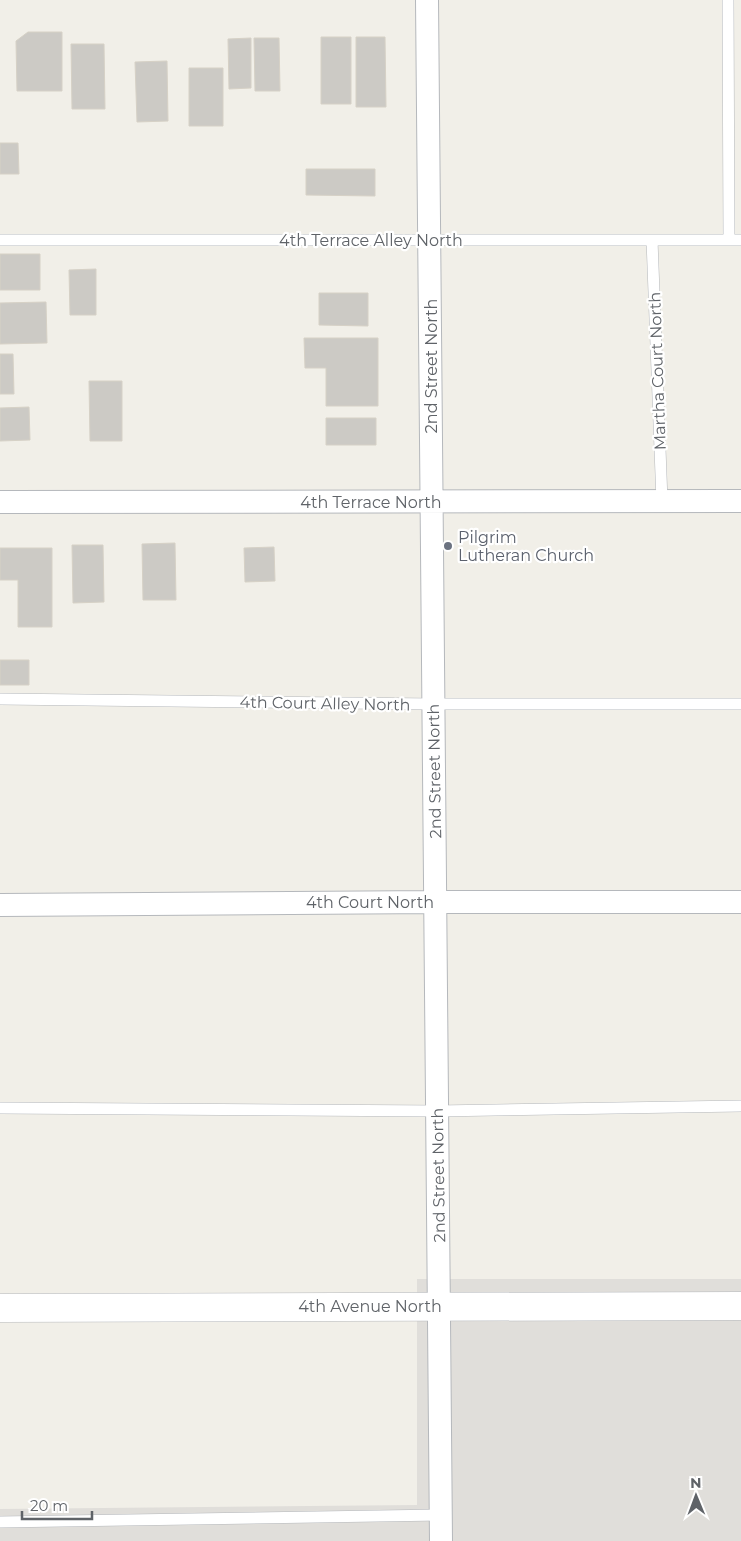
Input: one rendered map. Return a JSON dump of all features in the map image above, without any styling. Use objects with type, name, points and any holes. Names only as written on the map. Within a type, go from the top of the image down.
[{"type":"street","name":"2nd Street North","points":[[428,0],[441,1541]]},
{"type":"street","name":"4th Terrace North","points":[[0,502],[741,501]]},
{"type":"street","name":"4th Court North","points":[[0,905],[741,902]]},
{"type":"street","name":"4th Avenue North","points":[[0,1308],[741,1306]]},
{"type":"lane","points":[[728,0],[735,240]]},
{"type":"lane","name":"4th Terrace Alley North","points":[[0,240],[735,240]]},
{"type":"lane","name":"Martha Court North","points":[[652,240],[662,501]]},
{"type":"lane","name":"4th Court Alley North","points":[[0,699],[434,704],[741,704]]},
{"type":"lane","points":[[0,1108],[438,1111],[741,1106]]},
{"type":"lane","points":[[0,1522],[441,1515]]},
{"type":"shaded area","points":[[417,1279],[741,1279],[741,1541],[0,1541],[0,1509],[417,1505]]},
{"type":"building","points":[[28,32],[62,32],[62,91],[17,91],[16,41]]},
{"type":"building","points":[[321,37],[351,37],[351,104],[321,104]]},
{"type":"building","points":[[356,37],[385,37],[386,107],[356,107]]},
{"type":"building","points":[[251,38],[251,88],[229,89],[228,39]]},
{"type":"building","points":[[254,38],[279,38],[280,91],[255,91]]},
{"type":"building","points":[[71,44],[104,44],[105,109],[72,109]]},
{"type":"building","points":[[167,61],[168,121],[137,122],[135,62]]},
{"type":"building","points":[[189,68],[223,68],[223,126],[189,126]]},
{"type":"building","points":[[0,143],[18,143],[19,174],[0,174]]},
{"type":"building","points":[[306,169],[375,169],[375,196],[306,195]]},
{"type":"building","points":[[0,254],[40,254],[40,290],[0,290]]},
{"type":"building","points":[[96,269],[96,315],[70,315],[69,270]]},
{"type":"building","points":[[319,293],[368,293],[368,326],[319,325]]},
{"type":"building","points":[[46,302],[47,343],[0,344],[0,303]]},
{"type":"building","points":[[304,338],[378,338],[378,406],[326,406],[326,368],[305,368]]},
{"type":"building","points":[[0,354],[13,354],[14,394],[0,394]]},
{"type":"building","points":[[89,381],[122,381],[122,441],[90,441]]},
{"type":"building","points":[[29,407],[30,440],[0,441],[0,408]]},
{"type":"building","points":[[326,418],[376,418],[376,445],[326,445]]},
{"type":"building","points":[[175,543],[176,600],[143,600],[142,544]]},
{"type":"building","points":[[72,545],[103,545],[104,602],[73,603]]},
{"type":"building","points":[[274,547],[275,581],[245,582],[244,548]]},
{"type":"building","points":[[0,548],[52,548],[52,627],[18,627],[18,580],[0,580]]},
{"type":"building","points":[[0,660],[29,660],[29,685],[0,685]]},
{"type":"place","name":"Pilgrim Lutheran Church","points":[[448,546]]}]
